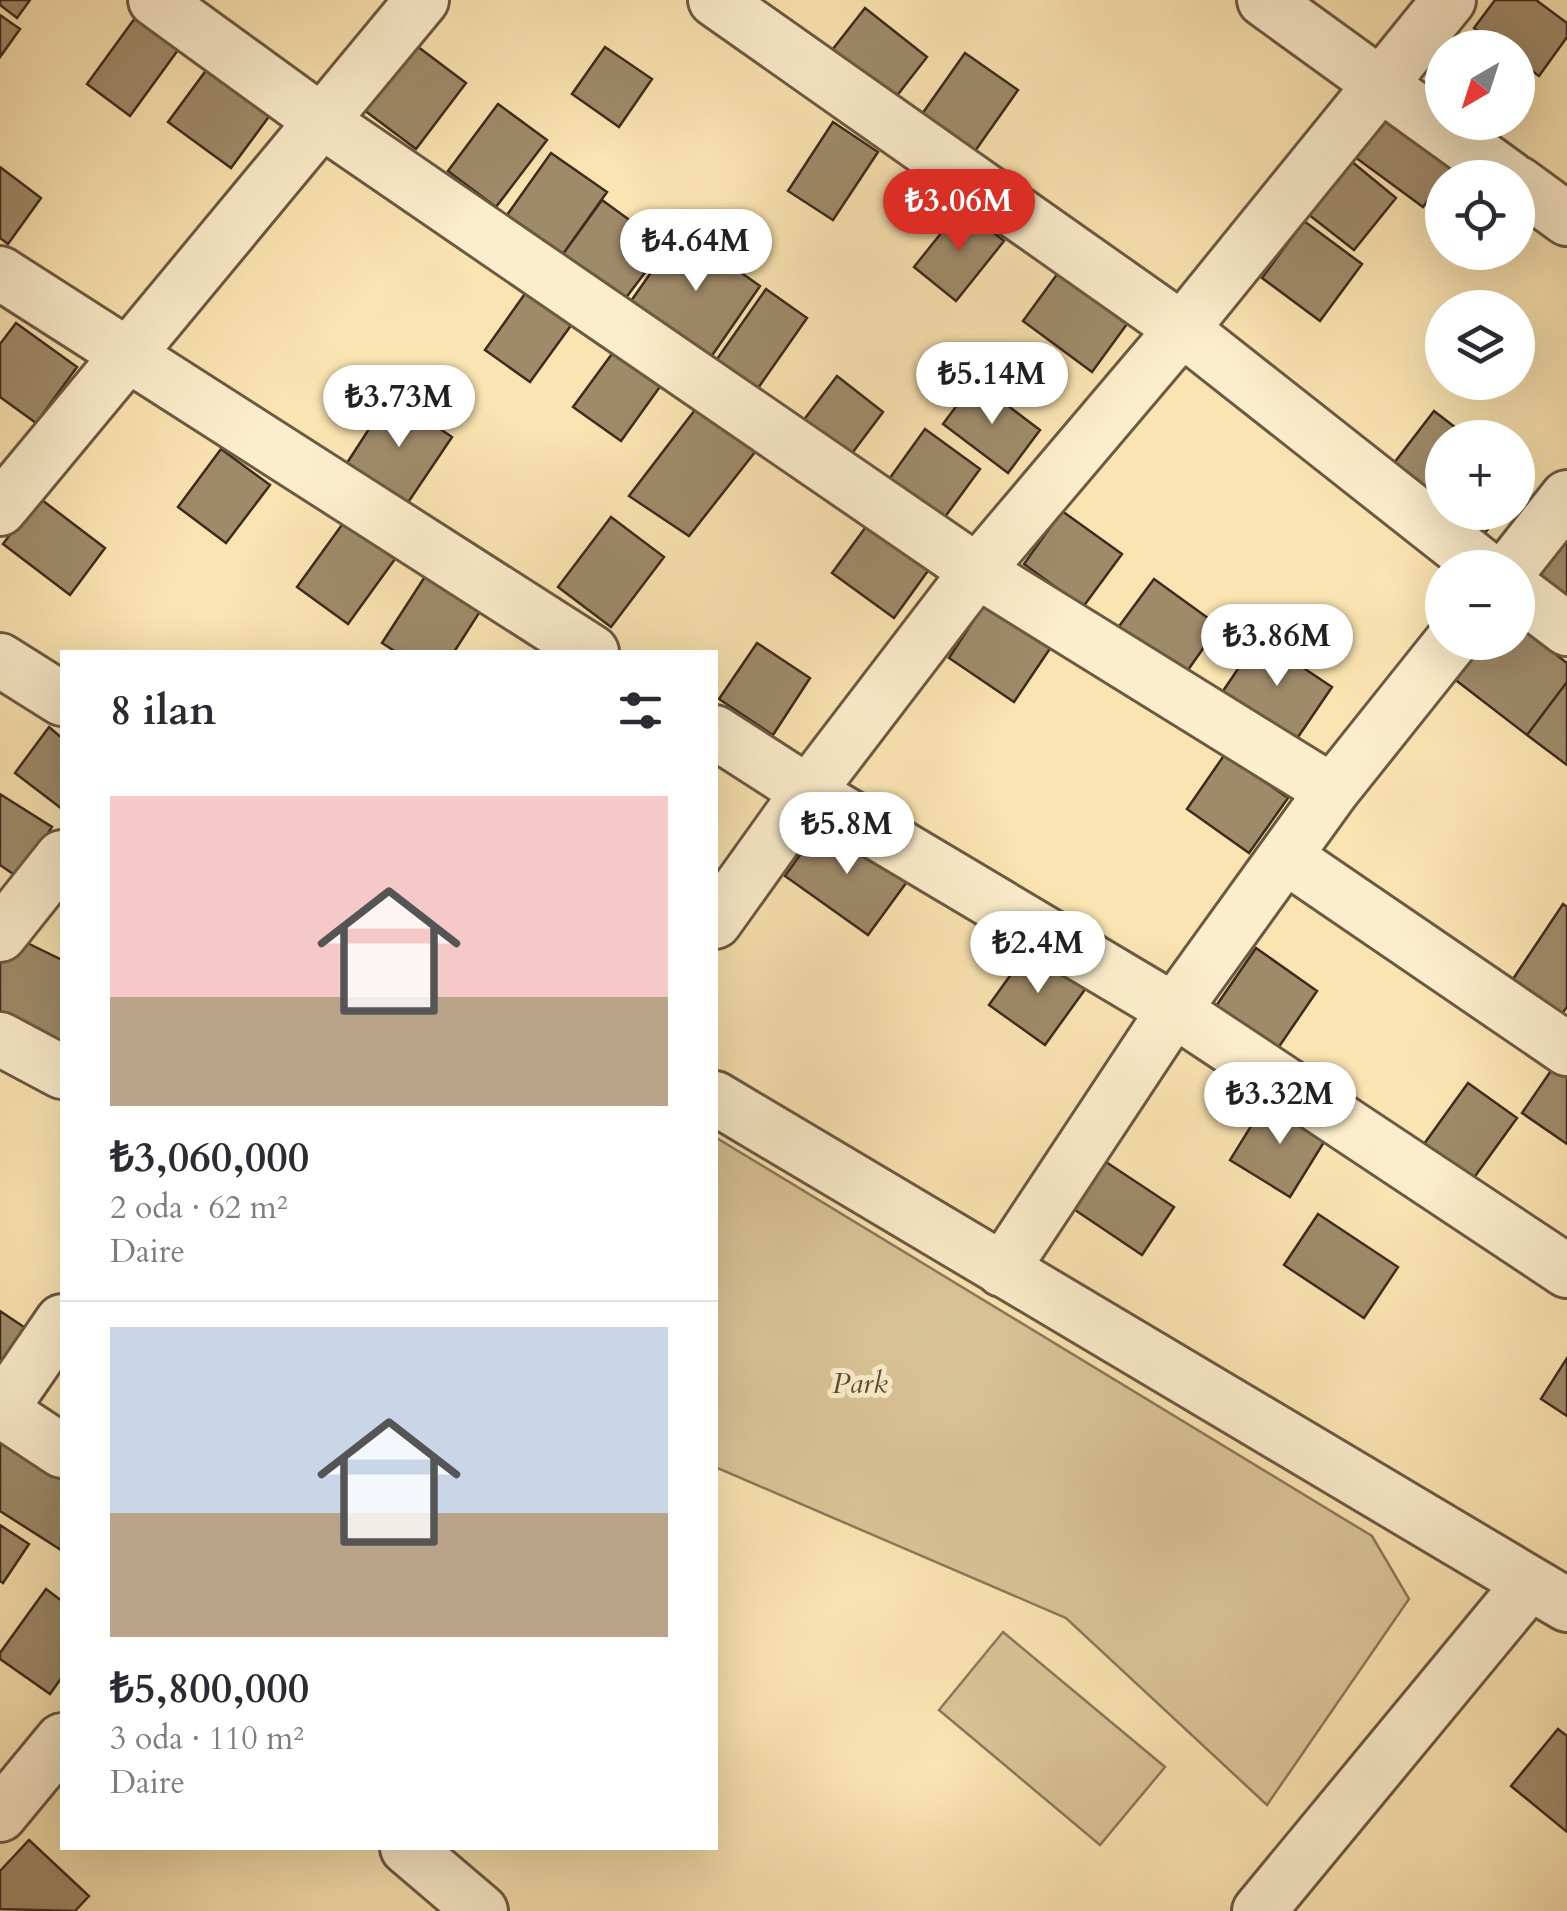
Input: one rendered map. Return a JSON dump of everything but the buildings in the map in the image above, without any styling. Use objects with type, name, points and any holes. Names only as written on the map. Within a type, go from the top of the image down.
[{"type":"street","points":[[155,0],[323,122],[977,570],[1332,791]]},
{"type":"street","points":[[0,509],[422,0]]},
{"type":"street","points":[[715,0],[1182,329],[1462,550]]},
{"type":"street","points":[[1264,0],[1485,160]]},
{"type":"street","points":[[718,918],[977,570],[1182,329],[1379,82],[1450,0]]},
{"type":"street","points":[[1535,194],[1567,218]]},
{"type":"street","points":[[0,273],[589,650]]},
{"type":"street","points":[[1526,550],[1567,497]]},
{"type":"street","points":[[1535,605],[1567,629]]},
{"type":"street","points":[[0,660],[60,697]]},
{"type":"street","points":[[1002,1270],[1174,1010],[1332,791],[1437,660]]},
{"type":"street","points":[[718,734],[808,792],[1174,1010],[1567,1271]]},
{"type":"street","points":[[1286,857],[1567,1049]]},
{"type":"street","points":[[0,934],[60,859]]},
{"type":"street","points":[[0,1039],[60,1071]]},
{"type":"street","points":[[718,1100],[1548,1594],[1259,1911]]},
{"type":"street","points":[[60,1324],[0,1411],[60,1451]]},
{"type":"street","points":[[0,1815],[60,1742]]},
{"type":"street","points":[[409,1850],[481,1911]]},
{"type":"green space","name":"Park","points":[[718,1139],[1372,1536],[1409,1599],[1267,1805],[1066,1618],[718,1468]]},
{"type":"green space","points":[[1003,1632],[1165,1767],[1100,1845],[939,1710]]}]
